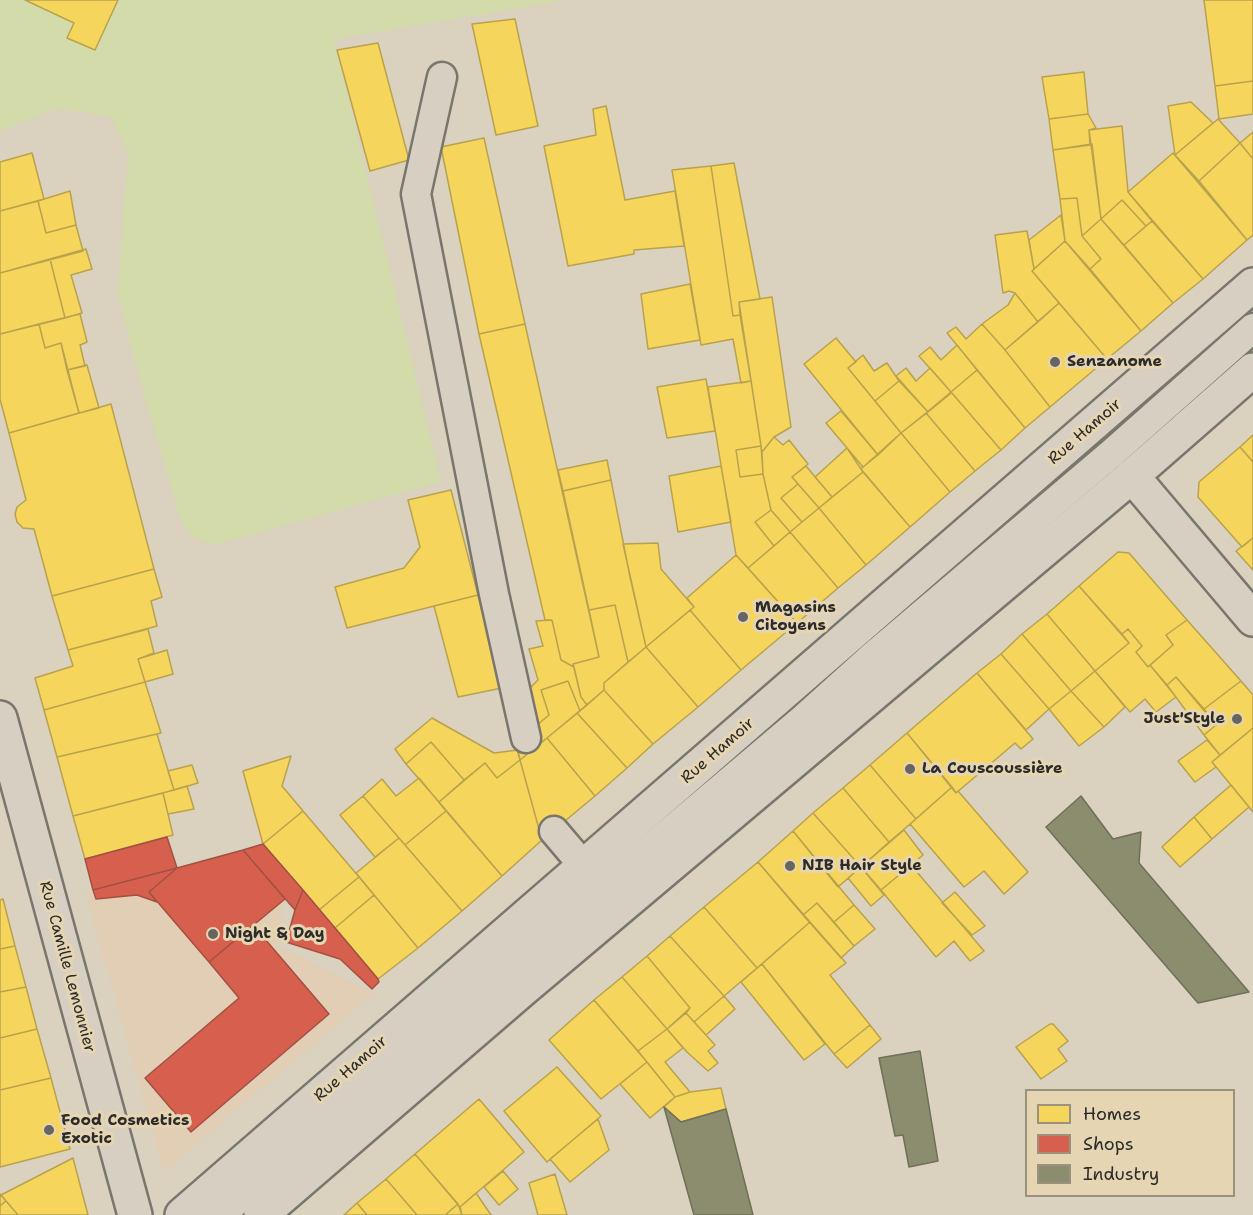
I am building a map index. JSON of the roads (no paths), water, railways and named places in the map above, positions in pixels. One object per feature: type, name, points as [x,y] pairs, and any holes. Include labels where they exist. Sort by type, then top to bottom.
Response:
[{"type":"main road","name":"Rue Hamoir","points":[[182,1215],[594,877],[1253,285]]},
{"type":"main road","points":[[261,1215],[522,990],[1132,476],[1253,370]]},
{"type":"main road","points":[[1132,476],[1253,619]]},
{"type":"main road","name":"Rue Camille Lemonnier","points":[[0,718],[135,1215]]},
{"type":"lane","points":[[442,77],[416,194],[494,594],[526,738]]},
{"type":"lane","name":"Rue Hamoir","points":[[219,1215],[507,972],[594,877],[1120,446],[1253,328]]},
{"type":"lane","points":[[554,831],[594,877]]},
{"type":"place","name":"Senzanome","points":[[1055,362]]},
{"type":"place","name":"Magasins Citoyens","points":[[743,617]]},
{"type":"place","name":"Just'Style","points":[[1237,719]]},
{"type":"place","name":"La Couscoussière","points":[[910,769]]},
{"type":"place","name":"NIB Hair Style","points":[[790,866]]},
{"type":"place","name":"Night & Day","points":[[213,934]]},
{"type":"place","name":"Food Cosmetics Exotic","points":[[49,1130]]}]
